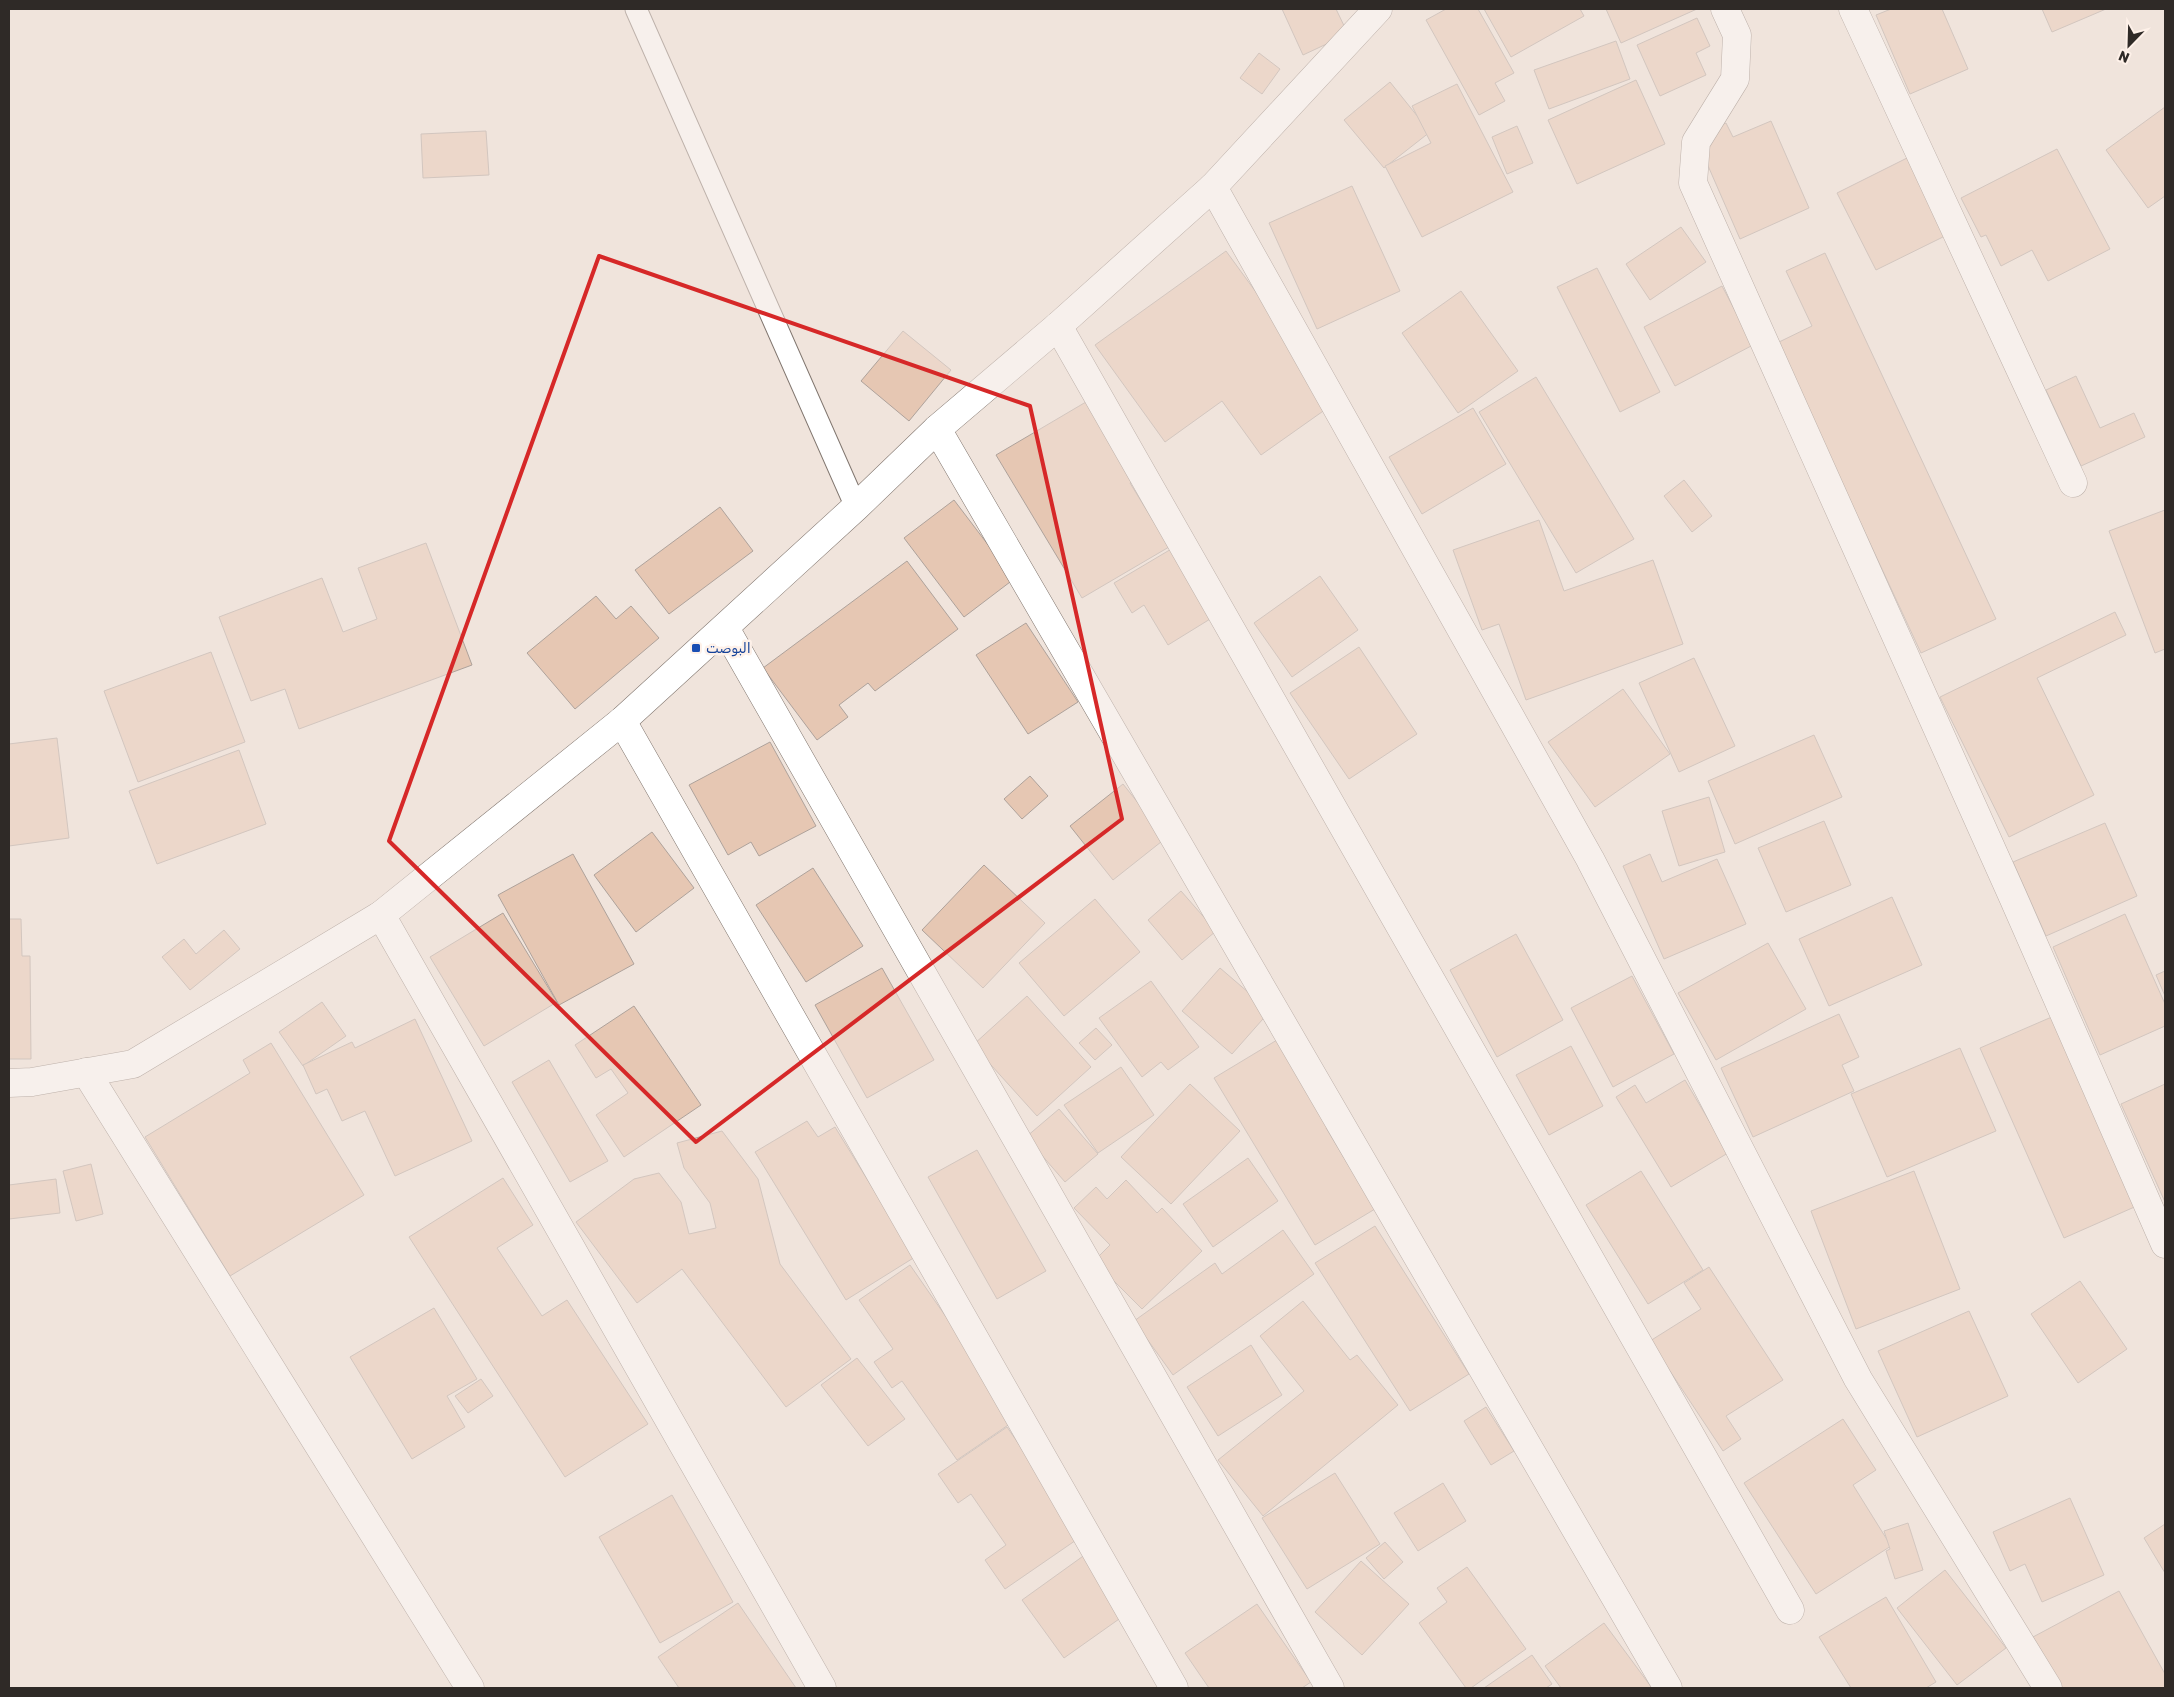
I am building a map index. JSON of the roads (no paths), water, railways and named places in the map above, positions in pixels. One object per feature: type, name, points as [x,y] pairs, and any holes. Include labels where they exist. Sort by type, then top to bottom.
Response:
[{"type":"street","points":[[9,1083],[32,1082],[134,1064],[381,915],[622,721],[856,507],[937,429],[1058,326],[1213,187],[1378,9]]},
{"type":"street","points":[[1725,9],[1737,35],[1735,79],[1696,142],[1693,183],[2013,897],[2165,1244]]},
{"type":"street","points":[[1853,9],[2073,483]]},
{"type":"street","points":[[1213,187],[1590,859],[1858,1378],[2048,1688]]},
{"type":"street","points":[[1058,326],[1790,1610]]},
{"type":"street","points":[[937,429],[1668,1688]]},
{"type":"street","points":[[725,628],[1330,1688]]},
{"type":"street","points":[[622,721],[1174,1688]]},
{"type":"street","points":[[381,915],[822,1688]]},
{"type":"street","points":[[86,1072],[470,1688]]},
{"type":"lane","points":[[636,9],[856,507]]},
{"type":"place","name":"البوصت","points":[[696,648]]}]
